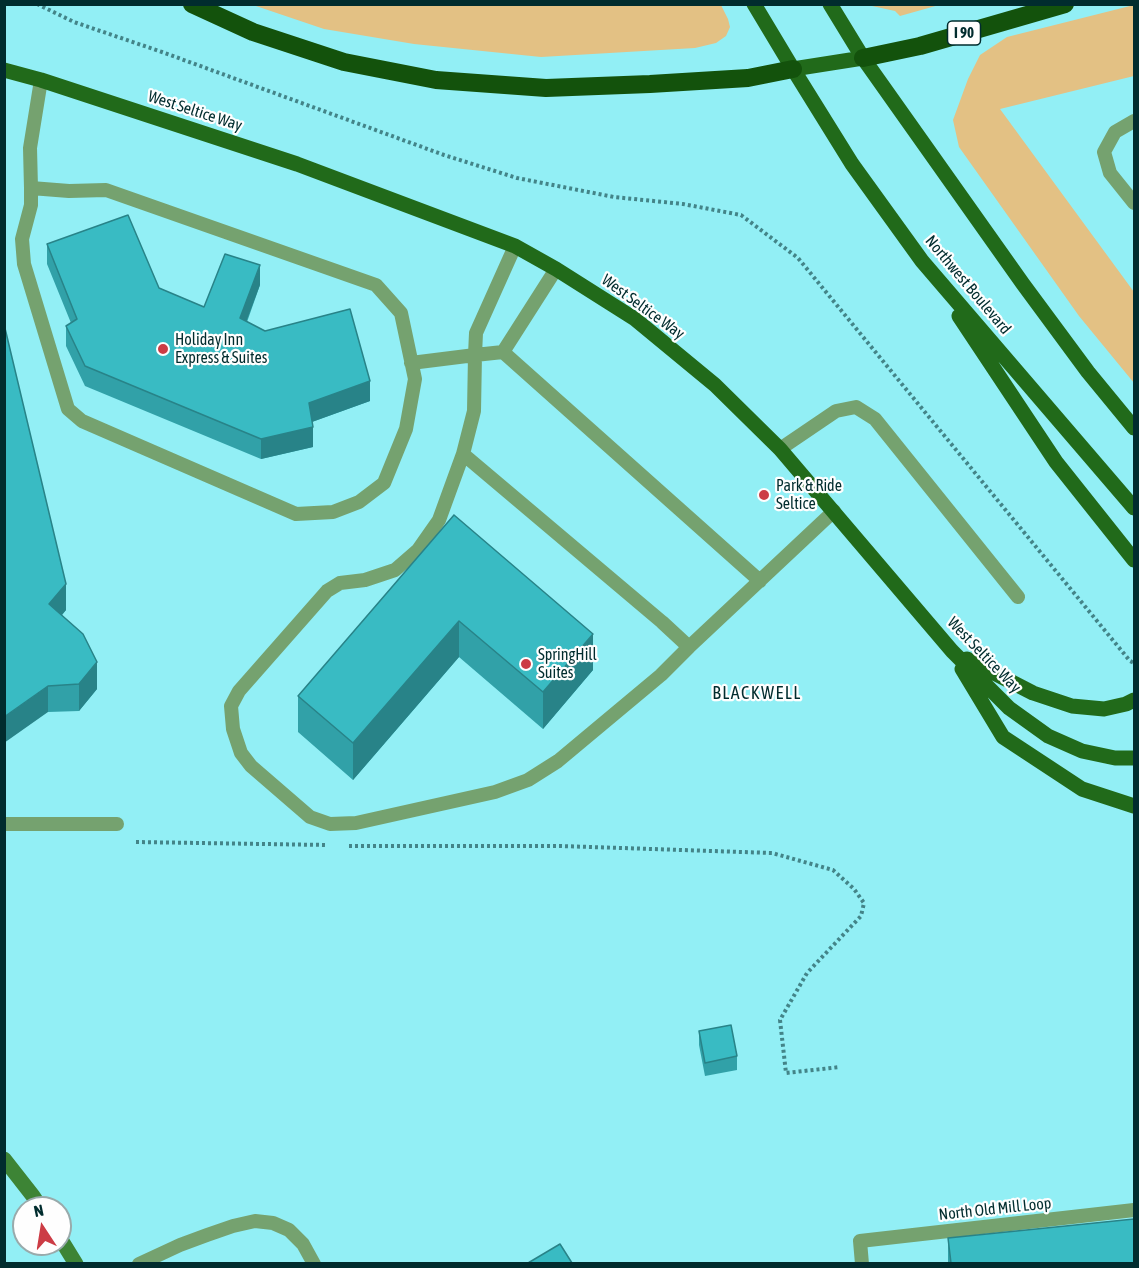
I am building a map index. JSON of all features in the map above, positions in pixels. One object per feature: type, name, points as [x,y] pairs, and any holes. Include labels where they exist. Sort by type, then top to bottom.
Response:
[{"type":"highway","points":[[192,4],[253,32],[344,62],[436,80],[557,88],[748,78],[793,69]]},
{"type":"highway","name":"I 90","points":[[863,58],[921,46],[1065,4]]},
{"type":"main road","name":"Northwest Boulevard","points":[[754,4],[852,164],[922,261],[1134,508]]},
{"type":"main road","points":[[830,4],[863,58],[1042,310],[1088,372],[1134,428]]},
{"type":"main road","points":[[793,69],[863,58]]},
{"type":"main road","name":"West Seltice Way","points":[[4,70],[297,164],[515,246],[556,269],[634,319],[715,385],[780,449],[951,651],[1009,708],[1048,736],[1082,751],[1114,758],[1134,758]]},
{"type":"main road","points":[[922,261],[1056,462],[1134,560]]},
{"type":"main road","points":[[951,651],[1033,693],[1072,706],[1104,709],[1134,700]]},
{"type":"main road","points":[[951,651],[1003,737],[1082,789],[1134,806]]},
{"type":"street","points":[[5,1161],[33,1196]]},
{"type":"lane","points":[[31,188],[69,191],[106,190],[376,285],[401,313],[415,380],[406,429],[384,483],[359,502],[333,512],[296,514],[82,421],[68,409],[24,264],[22,239],[31,205],[30,148],[41,80]]},
{"type":"lane","points":[[1134,121],[1115,132],[1104,152],[1110,173],[1134,203]]},
{"type":"lane","points":[[515,246],[476,333],[474,411],[439,520],[417,550],[395,570],[365,580],[340,583],[327,591],[239,691],[231,706],[233,729],[242,753],[251,766],[310,817],[330,824],[356,823],[495,792],[528,780],[558,761],[661,675],[834,511]]},
{"type":"lane","points":[[503,352],[556,269]]},
{"type":"lane","points":[[411,363],[503,352],[759,581]]},
{"type":"lane","points":[[780,449],[836,411],[856,407],[875,419],[1018,597]]},
{"type":"lane","points":[[462,454],[689,647]]},
{"type":"lane","points":[[4,824],[117,824]]},
{"type":"lane","name":"North Old Mill Loop","points":[[862,1263],[860,1241],[1134,1210]]},
{"type":"lane","points":[[139,1263],[207,1235],[255,1221],[273,1223],[289,1230],[303,1244],[314,1263]]},
{"type":"path","points":[[37,4],[74,22],[444,155],[517,178],[614,197],[683,204],[741,215],[798,258],[1130,661],[1134,663]]},
{"type":"path","points":[[136,842],[334,845]]},
{"type":"path","points":[[345,846],[561,846],[772,853],[832,870],[854,889],[864,903],[861,916],[807,973],[780,1020],[786,1073],[840,1067]]},
{"type":"shaded area","points":[[253,5],[721,5],[730,27],[726,36],[716,43],[695,48],[541,57],[414,44],[324,29]]},
{"type":"shaded area","points":[[869,5],[939,5],[900,16],[895,11]]},
{"type":"shaded area","points":[[1134,5],[1134,76],[1000,109],[1134,292],[1134,383],[1079,316],[959,147],[953,120],[968,79],[980,55],[1007,37]]},
{"type":"building","name":"Holiday Inn Express & Suites","points":[[128,215],[159,288],[204,307],[225,254],[260,265],[240,318],[265,331],[350,309],[370,381],[309,403],[313,427],[261,439],[85,366],[66,326],[77,319],[47,244]]},
{"type":"building","points":[[4,324],[66,584],[49,604],[83,634],[97,662],[79,684],[48,686],[4,717]]},
{"type":"building","name":"SpringHill Suites","points":[[454,515],[593,634],[543,692],[459,621],[353,743],[298,696]]},
{"type":"building","points":[[731,1025],[737,1056],[705,1063],[699,1031]]},
{"type":"building","points":[[1134,1219],[1134,1263],[951,1263],[948,1238]]},
{"type":"building","points":[[560,1244],[572,1263],[528,1263]]},
{"type":"place","name":"Holiday Inn Express & Suites","points":[[163,349]]},
{"type":"place","name":"Park & Ride Seltice","points":[[764,495]]},
{"type":"place","name":"SpringHill Suites","points":[[526,664]]},
{"type":"district","name":"BLACKWELL","points":[[757,693]]}]
